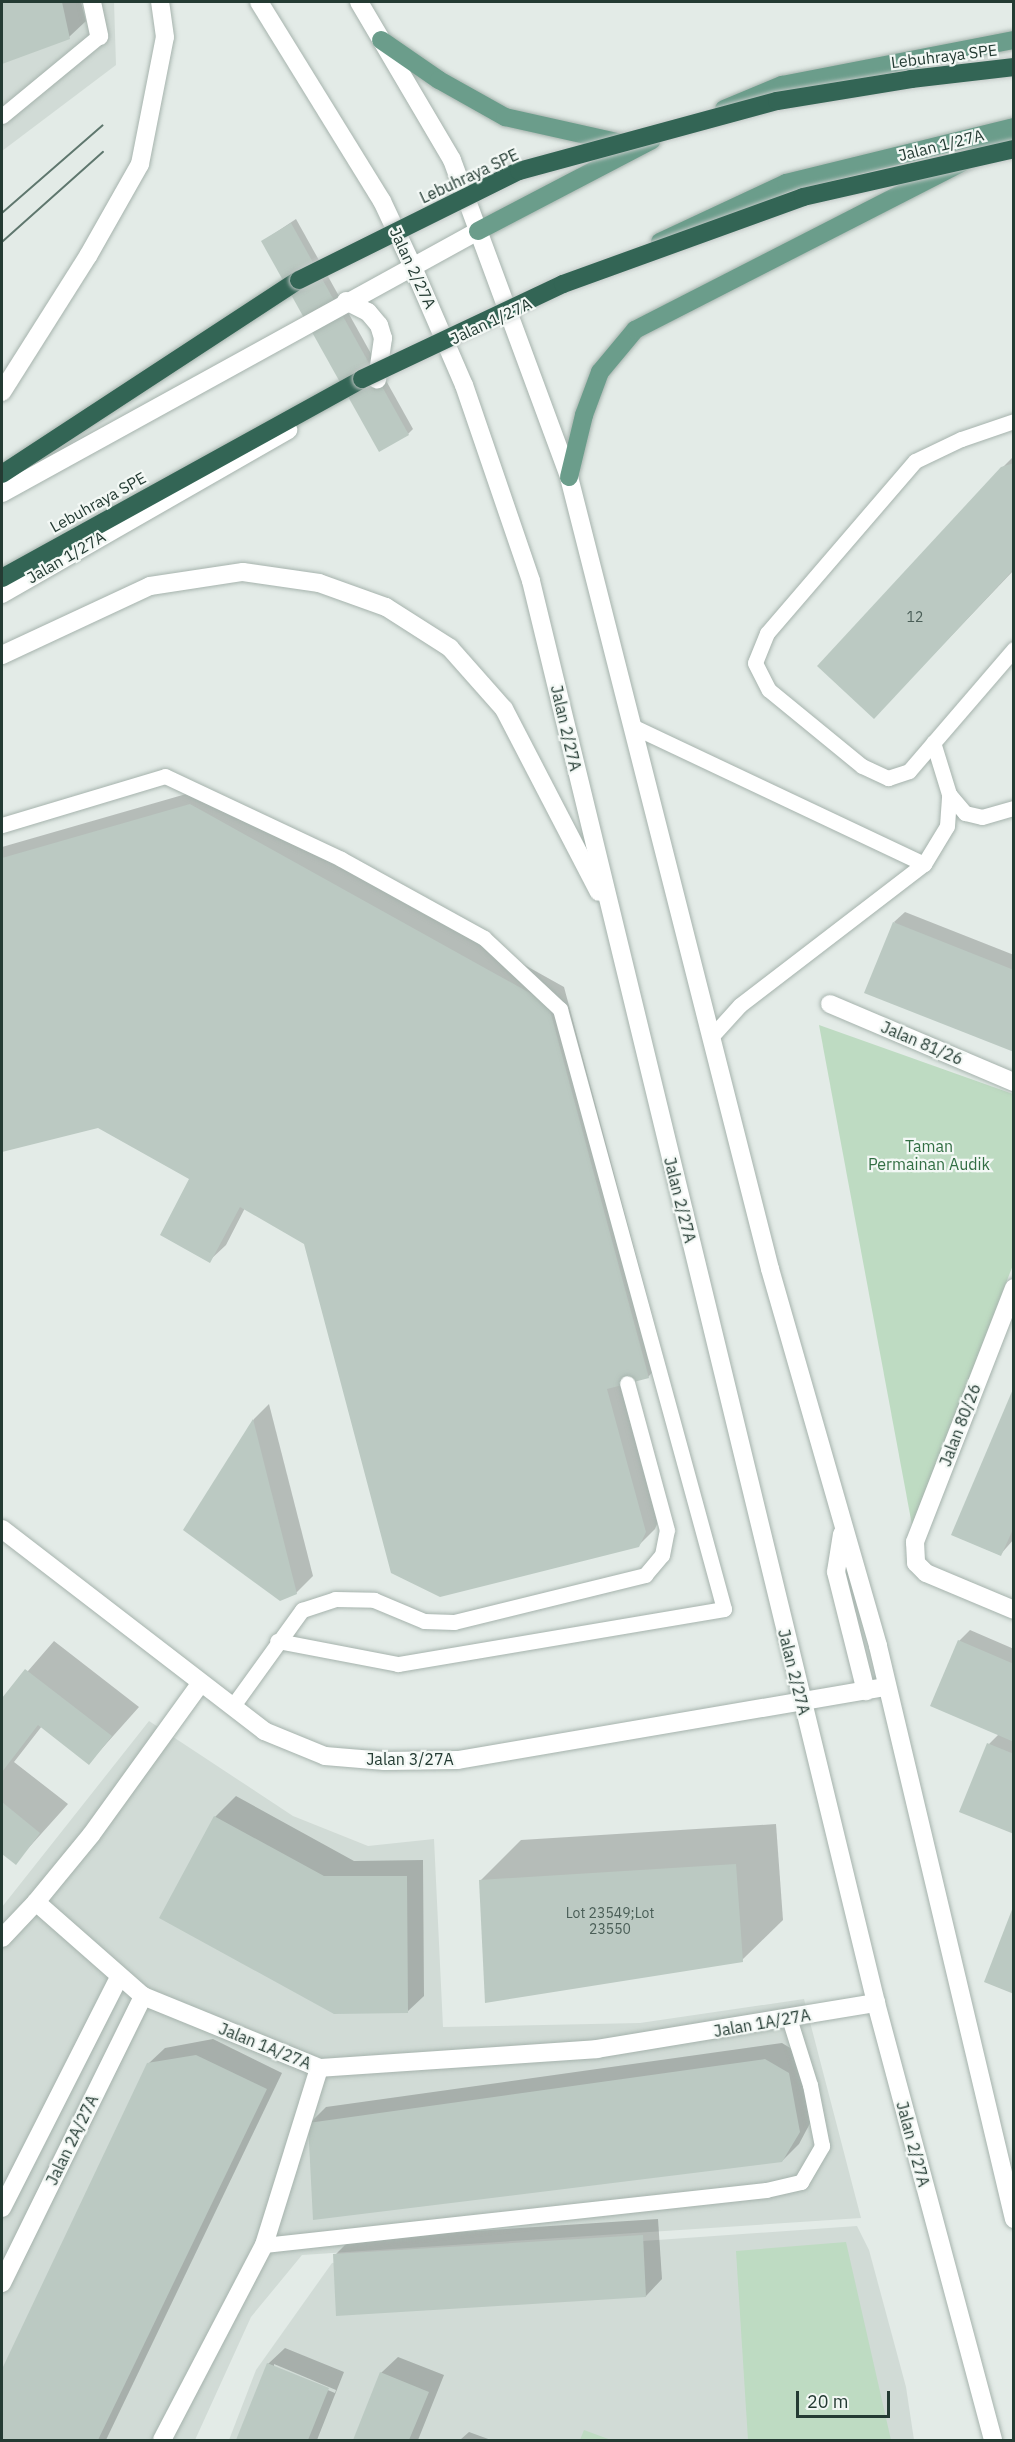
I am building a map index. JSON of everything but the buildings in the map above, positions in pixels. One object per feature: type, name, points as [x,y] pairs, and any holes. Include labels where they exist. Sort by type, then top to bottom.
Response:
[{"type":"highway","name":"Lebuhraya SPE","points":[[2,474],[299,280],[519,171],[777,101],[911,79],[1014,67]]},
{"type":"highway","name":"Lebuhraya SPE","points":[[2,578],[362,379],[563,284],[803,197],[1014,149]]},
{"type":"main road","points":[[92,2],[99,36]]},
{"type":"main road","points":[[2,392],[88,256],[140,164],[165,37],[160,2]]},
{"type":"main road","name":"Jalan 2/27A","points":[[260,2],[382,201],[412,265],[447,341],[531,581],[876,2003],[993,2440]]},
{"type":"main road","points":[[359,2],[452,160],[569,477],[711,1037],[886,1687],[1014,2219]]},
{"type":"main road","points":[[381,40],[439,80],[505,117],[637,147]]},
{"type":"main road","points":[[2,493],[412,265],[637,147],[782,85],[1014,40]]},
{"type":"main road","name":"Jalan 1/27A","points":[[2,594],[447,341],[786,183],[1014,128]]},
{"type":"main road","points":[[569,477],[584,415],[600,372],[635,330],[1014,136]]},
{"type":"main road","points":[[346,301],[368,312],[379,325],[383,338],[377,380]]},
{"type":"main road","points":[[2,655],[150,586],[243,572],[319,582],[386,607],[450,648],[504,709],[610,912]]},
{"type":"main road","name":"Jalan 81/26","points":[[830,1004],[1014,1082]]},
{"type":"main road","name":"Jalan 80/26","points":[[1014,1288],[915,1542],[916,1563],[926,1573],[1014,1610]]},
{"type":"main road","name":"Jalan 3/27A","points":[[2,1529],[200,1684],[264,1731],[325,1756],[385,1761],[458,1760],[886,1687]]},
{"type":"main road","points":[[843,1529],[836,1572],[866,1691]]},
{"type":"main road","points":[[2,1938],[36,1902],[91,1835],[200,1684]]},
{"type":"main road","name":"Jalan 1A/27A","points":[[36,1902],[143,1996],[319,2068],[597,2049],[876,2003]]},
{"type":"main road","name":"Jalan 2A/27A","points":[[2,2208],[119,1977]]},
{"type":"main road","name":"Jalan 2A/27A","points":[[2,2283],[143,1996]]},
{"type":"main road","points":[[162,2440],[264,2245],[319,2068]]},
{"type":"lane","points":[[2,116],[99,36]]},
{"type":"lane","points":[[1014,421],[961,438],[915,461],[766,633],[755,663],[769,690],[862,766],[888,778],[909,771],[1014,649]]},
{"type":"lane","points":[[994,672],[1014,667]]},
{"type":"lane","points":[[632,726],[924,864]]},
{"type":"lane","points":[[711,1037],[740,1005],[924,864],[947,826],[949,794],[933,742]]},
{"type":"lane","points":[[2,825],[165,776],[341,859],[484,938],[560,1009],[724,1609],[398,1664],[277,1641]]},
{"type":"lane","points":[[949,794],[964,813],[982,817],[1014,808]]},
{"type":"lane","points":[[232,1707],[277,1641],[302,1610],[335,1599],[374,1600],[424,1621],[454,1622],[645,1575],[662,1555],[668,1530],[627,1383]]},
{"type":"lane","points":[[264,2245],[766,2190],[801,2182],[822,2146],[810,2085],[789,2018]]},
{"type":"shaded area","points":[[2,2],[114,2],[116,65],[2,151]]},
{"type":"shaded area","points":[[149,1721],[293,1816],[368,1846],[434,1839],[443,2027],[640,2023],[804,1999],[861,2218],[302,2255],[251,2317],[195,2440],[2,2440],[2,1907]]},
{"type":"shaded area","points":[[857,2226],[869,2250],[906,2387],[914,2440],[229,2440],[256,2370],[332,2263]]},
{"type":"green space","name":"Taman Permainan Audik","points":[[819,1025],[1013,1094],[1013,1265],[912,1525]]},
{"type":"green space","points":[[846,2242],[891,2440],[748,2440],[736,2251]]},
{"type":"green space","points":[[584,2430],[611,2440],[580,2440]]},
{"type":"tram line","points":[[2,213],[102,126]]},
{"type":"tram line","points":[[2,242],[103,152]]}]
